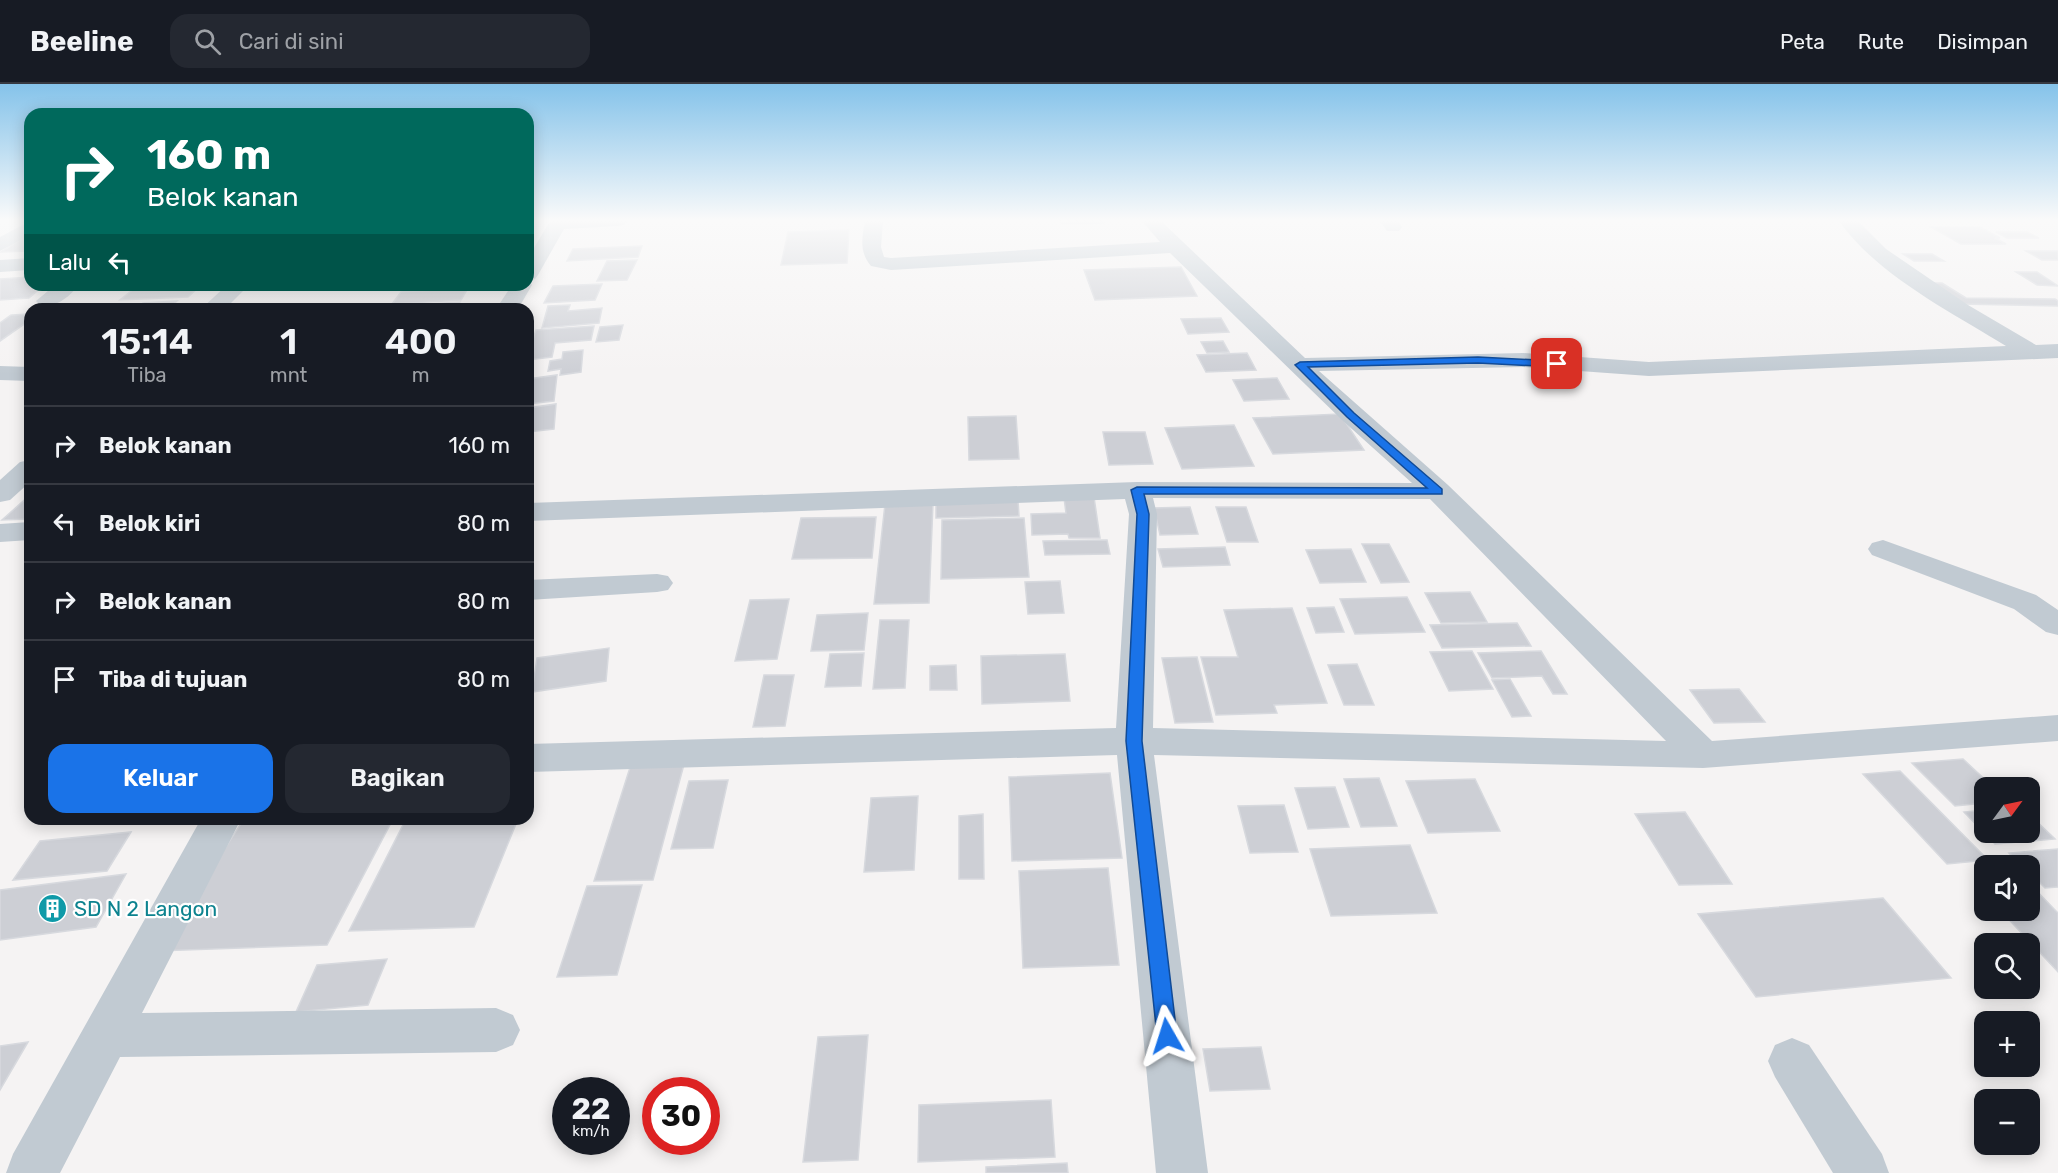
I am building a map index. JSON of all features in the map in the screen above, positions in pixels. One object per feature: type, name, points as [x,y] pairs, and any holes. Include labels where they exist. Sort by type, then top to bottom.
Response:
[{"type":"street","points":[[1201,272],[1351,415],[1438,491],[1703,755]]},
{"type":"street","points":[[1905,272],[2031,352]]},
{"type":"street","points":[[47,301],[61,291]]},
{"type":"street","points":[[219,303],[232,291]]},
{"type":"street","points":[[1300,365],[1523,360],[1649,369],[2058,351]]},
{"type":"street","points":[[0,373],[24,374]]},
{"type":"street","points":[[0,494],[24,473]]},
{"type":"street","points":[[534,512],[1137,490],[1438,491]]},
{"type":"street","points":[[1137,490],[1143,514],[1134,741],[1182,1173]]},
{"type":"street","points":[[0,533],[24,531]]},
{"type":"street","points":[[1883,549],[2025,602],[2058,625]]},
{"type":"street","points":[[534,590],[657,583]]},
{"type":"street","points":[[534,758],[1134,741],[1703,755],[2058,728]]},
{"type":"street","points":[[32,1173],[218,825]]},
{"type":"street","points":[[104,1035],[496,1030]]},
{"type":"street","points":[[1792,1061],[1863,1173]]},
{"type":"building","points":[[602,272],[631,272],[627,280],[597,281]]},
{"type":"building","points":[[1085,272],[1184,272],[1197,296],[1095,300]]},
{"type":"building","points":[[2016,272],[2037,272],[2058,286],[2037,285]]},
{"type":"building","points":[[24,277],[24,291],[37,291],[29,298],[0,300],[0,279]]},
{"type":"building","points":[[1926,283],[1942,283],[1966,298],[2055,299],[2058,301],[2058,306],[1960,304]]},
{"type":"building","points":[[602,284],[595,300],[544,303],[553,286]]},
{"type":"building","points":[[131,291],[194,291],[188,297],[120,300]]},
{"type":"building","points":[[466,291],[461,300],[393,303],[401,292]]},
{"type":"building","points":[[177,301],[175,303],[143,303]]},
{"type":"building","points":[[570,305],[568,311],[602,308],[599,323],[542,328],[548,306]]},
{"type":"building","points":[[24,314],[24,324],[0,341],[0,323],[11,315]]},
{"type":"building","points":[[1221,318],[1229,332],[1188,334],[1181,319]]},
{"type":"building","points":[[623,325],[619,340],[596,342],[600,327]]},
{"type":"building","points":[[594,326],[591,340],[555,343],[552,357],[534,359],[536,330]]},
{"type":"building","points":[[1223,341],[1229,352],[1207,353],[1201,342]]},
{"type":"building","points":[[583,350],[581,372],[560,375],[561,369],[548,371],[550,361],[562,359],[563,352]]},
{"type":"building","points":[[1247,353],[1256,370],[1206,372],[1197,355]]},
{"type":"building","points":[[557,375],[554,401],[534,403],[534,378]]},
{"type":"building","points":[[1277,378],[1289,399],[1244,401],[1233,380]]},
{"type":"building","points":[[556,404],[554,429],[534,431],[534,407]]},
{"type":"building","points":[[1340,414],[1364,450],[1273,454],[1253,418]]},
{"type":"building","points":[[1016,416],[1019,459],[969,460],[968,417]]},
{"type":"building","points":[[1234,425],[1254,466],[1182,469],[1165,428]]},
{"type":"building","points":[[1103,432],[1145,432],[1153,464],[1109,465]]},
{"type":"building","points":[[1094,497],[1100,538],[1069,538],[1068,534],[1032,535],[1031,514],[1066,513],[1064,498]]},
{"type":"building","points":[[24,500],[24,519],[2,520]]},
{"type":"building","points":[[1018,500],[1019,516],[936,518],[936,502]]},
{"type":"building","points":[[933,503],[929,603],[874,604],[885,504]]},
{"type":"building","points":[[1190,507],[1198,534],[1160,535],[1154,508]]},
{"type":"building","points":[[1216,507],[1246,507],[1258,542],[1227,542]]},
{"type":"building","points":[[876,517],[872,558],[792,559],[801,518]]},
{"type":"building","points":[[1024,518],[1029,577],[941,579],[942,520]]},
{"type":"building","points":[[1107,540],[1110,554],[1045,555],[1043,541]]},
{"type":"building","points":[[1362,544],[1389,544],[1409,582],[1381,583]]},
{"type":"building","points":[[1225,547],[1230,565],[1163,567],[1158,549]]},
{"type":"building","points":[[1351,549],[1366,582],[1320,583],[1306,550]]},
{"type":"building","points":[[1060,581],[1064,613],[1028,614],[1025,582]]},
{"type":"building","points":[[1470,592],[1487,622],[1441,623],[1425,593]]},
{"type":"building","points":[[1407,597],[1425,632],[1355,634],[1340,599]]},
{"type":"building","points":[[789,599],[777,659],[735,661],[750,600]]},
{"type":"building","points":[[1334,607],[1344,632],[1316,633],[1307,608]]},
{"type":"building","points":[[1292,608],[1327,703],[1274,705],[1277,713],[1216,715],[1201,657],[1238,657],[1224,610]]},
{"type":"building","points":[[868,613],[864,650],[811,651],[817,615]]},
{"type":"building","points":[[880,620],[909,620],[905,688],[873,689]]},
{"type":"building","points":[[1517,623],[1531,646],[1442,648],[1430,625]]},
{"type":"building","points":[[609,648],[606,681],[534,692],[537,658]]},
{"type":"building","points":[[1472,651],[1493,689],[1449,691],[1430,652]]},
{"type":"building","points":[[1541,651],[1567,694],[1553,694],[1542,676],[1492,678],[1478,653]]},
{"type":"building","points":[[864,653],[861,686],[825,687],[830,654]]},
{"type":"building","points":[[1065,654],[1070,701],[982,704],[981,656]]},
{"type":"building","points":[[1197,657],[1213,722],[1175,723],[1162,658]]},
{"type":"building","points":[[1357,664],[1374,705],[1344,705],[1328,665]]},
{"type":"building","points":[[956,665],[957,690],[930,690],[930,666]]},
{"type":"building","points":[[764,675],[794,675],[785,726],[753,727]]},
{"type":"building","points":[[1510,679],[1531,716],[1512,717],[1492,680]]},
{"type":"building","points":[[1739,689],[1765,722],[1714,723],[1690,690]]},
{"type":"building","points":[[686,757],[653,880],[594,881],[633,758]]},
{"type":"building","points":[[1963,759],[1982,777],[1974,777],[1974,804],[1955,806],[1912,763]]},
{"type":"building","points":[[1900,771],[1983,855],[1974,855],[1974,861],[1947,864],[1863,774]]},
{"type":"building","points":[[1110,773],[1122,858],[1012,861],[1009,777]]},
{"type":"building","points":[[1379,778],[1397,826],[1361,827],[1344,779]]},
{"type":"building","points":[[1475,779],[1500,831],[1428,833],[1406,781]]},
{"type":"building","points":[[728,780],[713,848],[671,849],[689,781]]},
{"type":"building","points":[[1335,787],[1349,827],[1308,829],[1295,788]]},
{"type":"building","points":[[918,796],[914,870],[864,872],[871,798]]},
{"type":"building","points":[[1284,805],[1298,852],[1250,853],[1238,806]]},
{"type":"building","points":[[1974,811],[1974,822],[1964,812]]},
{"type":"building","points":[[1685,812],[1732,884],[1679,885],[1635,814]]},
{"type":"building","points":[[983,814],[984,879],[959,879],[959,816]]},
{"type":"building","points":[[240,825],[390,825],[327,945],[157,951]]},
{"type":"building","points":[[403,825],[516,825],[474,927],[349,931]]},
{"type":"building","points":[[2040,825],[2055,839],[2040,840]]},
{"type":"building","points":[[131,832],[107,871],[13,880],[40,841]]},
{"type":"building","points":[[1410,845],[1437,913],[1331,916],[1310,849]]},
{"type":"building","points":[[2058,849],[2058,887],[2045,888],[2040,883],[2040,855],[2011,855],[2009,853]]},
{"type":"building","points":[[1108,868],[1119,965],[1023,968],[1019,871]]},
{"type":"building","name":"SD N 2 Langon","points":[[126,874],[96,927],[0,940],[0,890]]},
{"type":"building","points":[[642,885],[617,975],[557,977],[587,886]]},
{"type":"building","points":[[2040,894],[2058,913],[2058,972],[2040,953],[2040,933],[2022,933],[2010,921],[2040,921]]},
{"type":"building","points":[[1883,898],[1951,978],[1756,997],[1698,914]]},
{"type":"building","points":[[387,959],[368,1005],[296,1012],[317,965]]},
{"type":"building","points":[[868,1035],[858,1160],[803,1162],[818,1037]]},
{"type":"building","points":[[28,1042],[0,1090],[0,1046]]},
{"type":"building","points":[[1261,1047],[1270,1089],[1210,1091],[1203,1049]]},
{"type":"building","points":[[1051,1100],[1055,1157],[918,1162],[919,1105]]},
{"type":"building","points":[[1067,1163],[1068,1173],[986,1173],[986,1167]]},
{"type":"place","name":"SD N 2 Langon","points":[[53,909]]},
{"type":"route","points":[[1167,1036],[1134,741],[1143,514],[1137,490],[1438,491],[1351,415],[1300,365],[1478,360],[1523,360],[1557,364]]}]
